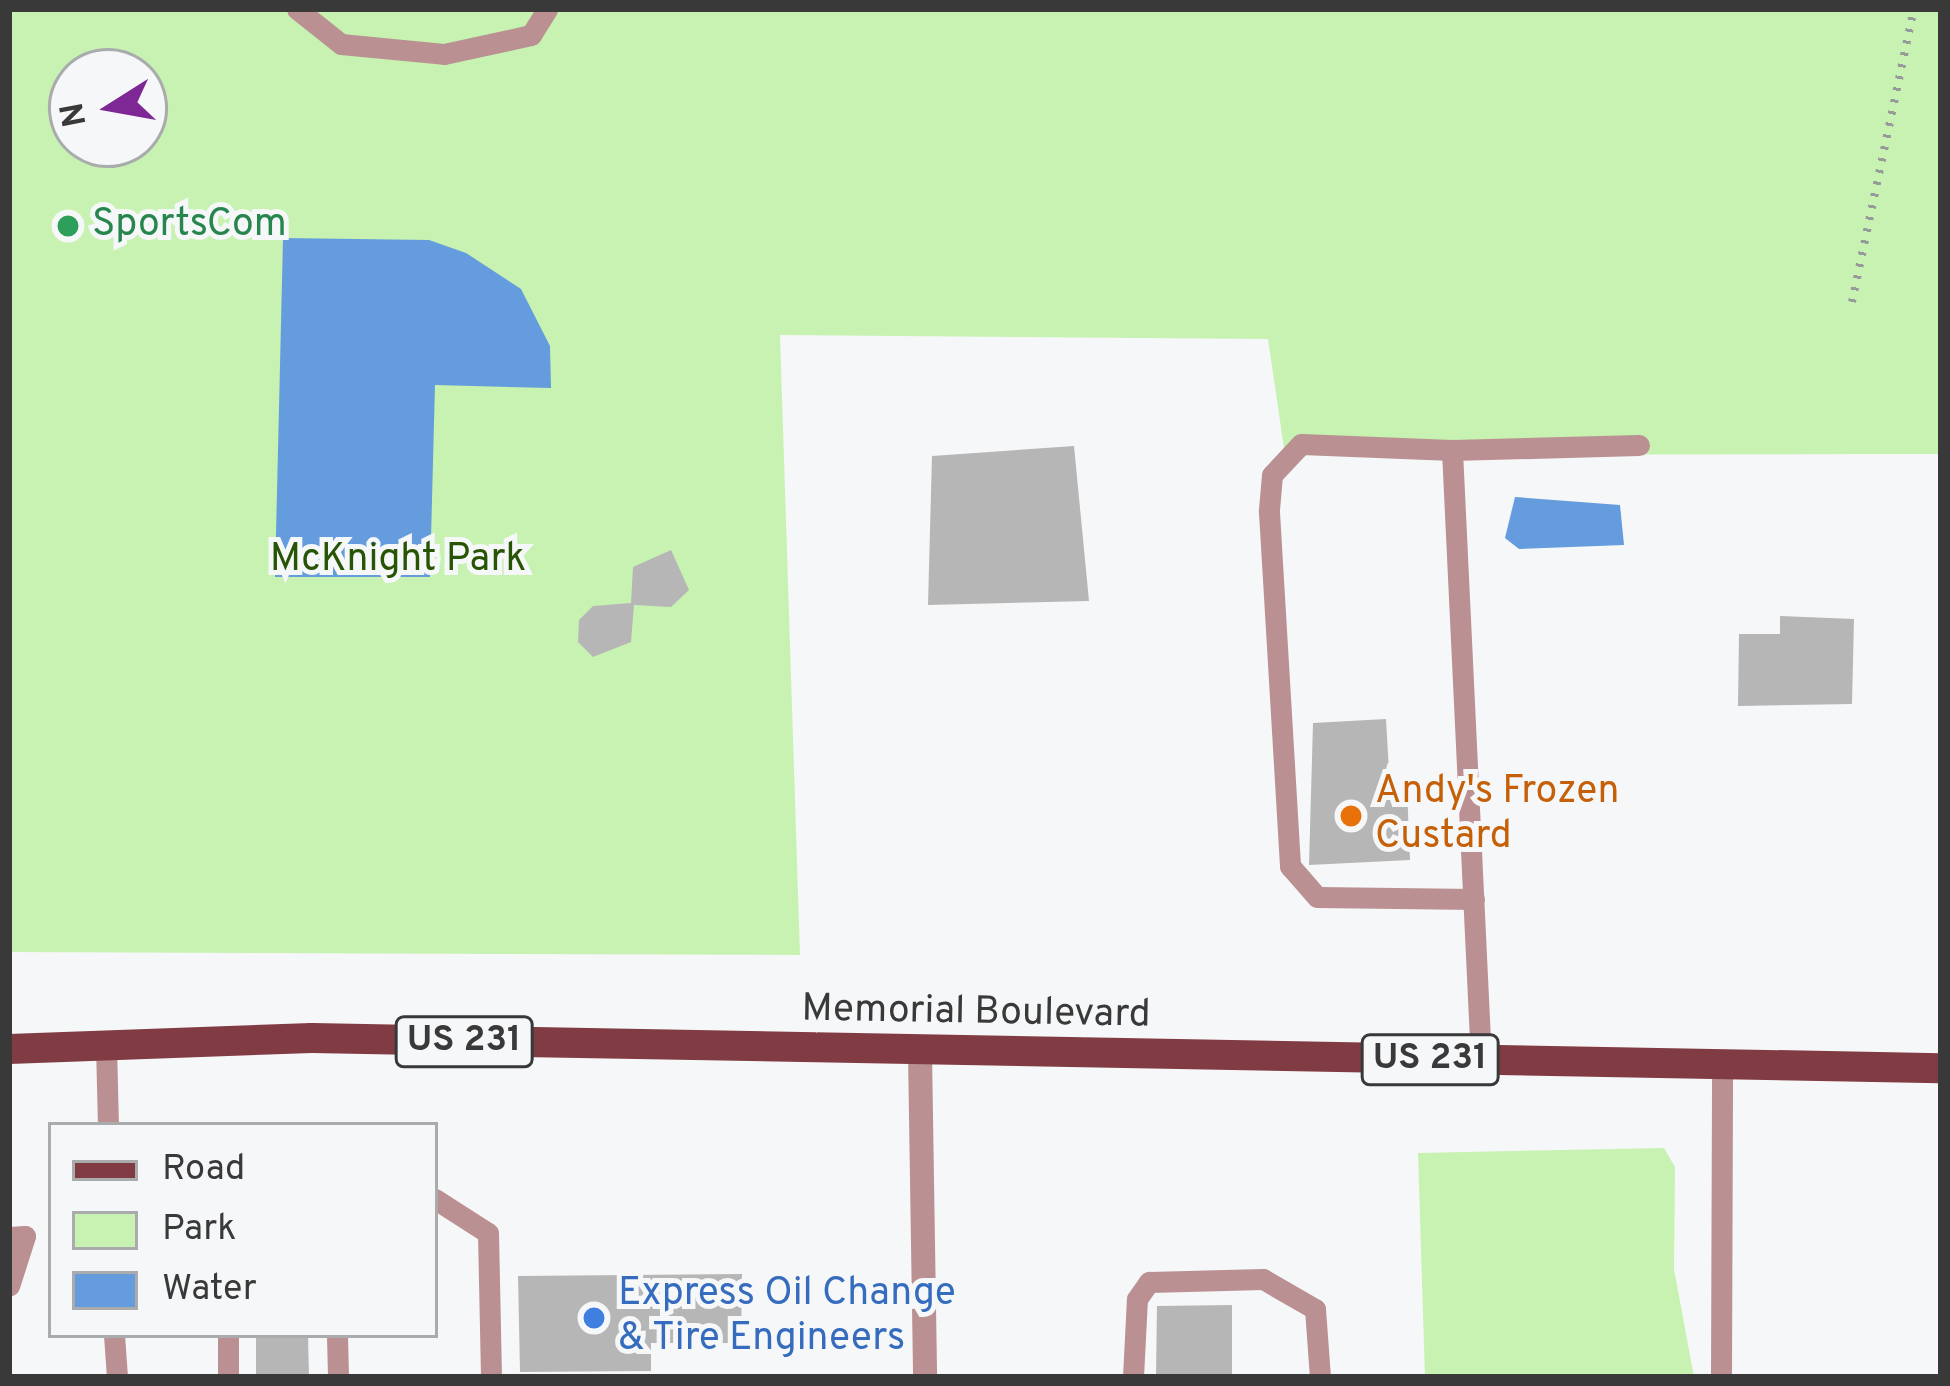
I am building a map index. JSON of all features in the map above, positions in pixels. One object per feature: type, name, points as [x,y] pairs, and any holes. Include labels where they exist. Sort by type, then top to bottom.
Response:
[{"type":"main road","name":"Memorial Boulevard","points":[[9,1049],[313,1038],[1941,1068]]},
{"type":"street","points":[[920,1052],[925,1377]]},
{"type":"lane","points":[[297,9],[341,44],[444,53],[531,35],[547,9]]},
{"type":"lane","points":[[1474,899],[1317,897],[1290,866],[1269,512],[1272,475],[1300,444],[1452,449],[1639,445]]},
{"type":"lane","points":[[1452,449],[1481,1061]]},
{"type":"lane","points":[[106,1045],[108,1122]]},
{"type":"lane","points":[[1721,1377],[1722,1064]]},
{"type":"lane","points":[[438,1201],[488,1233],[491,1377]]},
{"type":"lane","points":[[9,1238],[25,1236],[9,1286]]},
{"type":"lane","points":[[1133,1377],[1137,1299],[1150,1282],[1263,1279],[1315,1309],[1320,1377]]},
{"type":"lane","points":[[114,1338],[117,1377]]},
{"type":"lane","points":[[228,1338],[228,1377]]},
{"type":"lane","points":[[337,1338],[338,1377]]},
{"type":"path","points":[[1852,302],[1914,9]]},
{"type":"green space","name":"McKnight Park","points":[[9,9],[1941,9],[1941,454],[1285,455],[1268,339],[780,335],[800,955],[9,952]]},
{"type":"green space","points":[[1664,1148],[1675,1167],[1674,1269],[1694,1377],[1425,1377],[1418,1153]]},
{"type":"water","points":[[283,238],[429,240],[466,253],[521,289],[550,346],[551,388],[435,385],[430,577],[275,577]]},
{"type":"water","points":[[1515,497],[1620,505],[1624,545],[1519,549],[1505,538]]},
{"type":"building","points":[[1074,446],[1089,601],[928,605],[932,456]]},
{"type":"building","points":[[671,550],[689,590],[671,607],[634,605],[631,642],[593,657],[578,642],[579,620],[593,606],[631,603],[633,567]]},
{"type":"building","points":[[1780,616],[1854,619],[1852,704],[1738,706],[1739,634],[1780,634]]},
{"type":"building","points":[[1386,719],[1390,788],[1407,788],[1410,860],[1309,865],[1313,723]]},
{"type":"building","points":[[742,1274],[741,1343],[651,1343],[651,1371],[520,1372],[518,1276]]},
{"type":"building","points":[[1232,1305],[1232,1377],[1156,1377],[1157,1306]]},
{"type":"building","points":[[256,1338],[308,1338],[309,1377],[256,1377]]},
{"type":"place","name":"SportsCom","points":[[68,226]]},
{"type":"place","name":"Andy's Frozen Custard","points":[[1351,816]]},
{"type":"place","name":"Express Oil Change & Tire Engineers","points":[[594,1318]]}]
